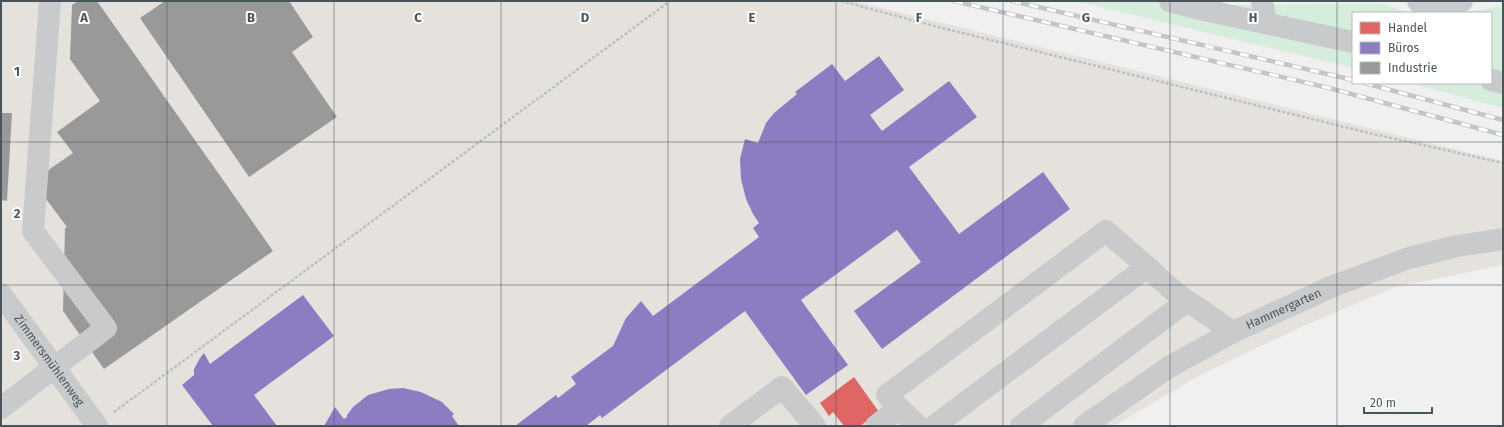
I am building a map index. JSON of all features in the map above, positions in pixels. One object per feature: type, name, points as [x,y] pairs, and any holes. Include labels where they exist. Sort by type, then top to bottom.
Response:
[{"type":"street","points":[[1,408],[106,328],[33,231],[50,1]]},
{"type":"street","points":[[1170,1],[1195,8],[1352,42]]},
{"type":"street","points":[[1262,1],[1266,23]]},
{"type":"street","points":[[1418,1],[1422,6],[1462,1]]},
{"type":"street","points":[[1492,80],[1503,83]]},
{"type":"street","points":[[918,426],[888,395],[1106,231],[1187,300],[1198,306],[1205,313],[1233,332]]},
{"type":"street","name":"Hammergarten","points":[[1084,426],[1169,367],[1233,332],[1331,287],[1409,258],[1457,246],[1503,239]]},
{"type":"street","points":[[934,426],[1147,267]]},
{"type":"street","name":"Zimmersmühlenweg","points":[[1,294],[96,425]]},
{"type":"street","points":[[1021,426],[1187,300]]},
{"type":"street","points":[[730,426],[782,388],[815,426]]},
{"type":"street","points":[[876,426],[899,408]]},
{"type":"path","points":[[96,425],[670,1]]},
{"type":"path","points":[[841,1],[934,26],[1369,132],[1503,163]]},
{"type":"shaded area","points":[[1,1],[854,1],[1503,161],[1503,265],[1396,287],[1303,326],[1200,375],[1114,426],[1,426]]},
{"type":"green space","points":[[1075,1],[1208,1],[1226,5],[1379,3],[1407,12],[1352,12],[1352,68]]},
{"type":"green space","points":[[1503,6],[1503,108],[1413,84],[1492,84],[1492,12],[1466,12]]},
{"type":"building: Handel","points":[[854,377],[879,412],[860,426],[844,426],[833,412],[829,416],[820,403]]},
{"type":"building: Büros","points":[[879,56],[904,90],[870,115],[882,131],[949,81],[977,117],[909,167],[959,234],[1043,172],[1070,209],[882,349],[854,311],[921,262],[897,230],[801,300],[848,365],[806,395],[745,311],[602,418],[600,415],[586,426],[515,426],[556,395],[558,398],[576,384],[571,377],[613,346],[626,318],[641,301],[653,316],[759,237],[753,228],[759,223],[746,199],[741,179],[740,159],[745,139],[758,143],[766,123],[774,113],[797,94],[795,92],[832,64],[845,81]]},
{"type":"building: Büros","points":[[303,295],[334,336],[254,395],[277,426],[213,426],[182,385],[194,375],[194,369],[200,358],[204,353],[210,364]]},
{"type":"building: Büros","points":[[403,388],[421,392],[442,402],[454,414],[452,416],[459,426],[324,426],[335,407],[344,419],[353,407],[368,395],[389,389]]},
{"type":"building: Industrie","points":[[78,1],[97,1],[273,251],[104,369],[63,311],[65,228],[67,227],[43,195],[47,171],[73,153],[57,132],[100,101],[70,59],[72,5]]},
{"type":"building: Industrie","points":[[165,1],[289,1],[313,37],[292,52],[337,117],[249,177],[140,18]]},
{"type":"building: Industrie","points":[[1,113],[12,113],[7,201],[1,200]]},
{"type":"railway","points":[[954,1],[1329,88],[1503,135]]},
{"type":"railway","points":[[1012,1],[1352,80]]},
{"type":"railway","points":[[1368,84],[1503,120]]}]
